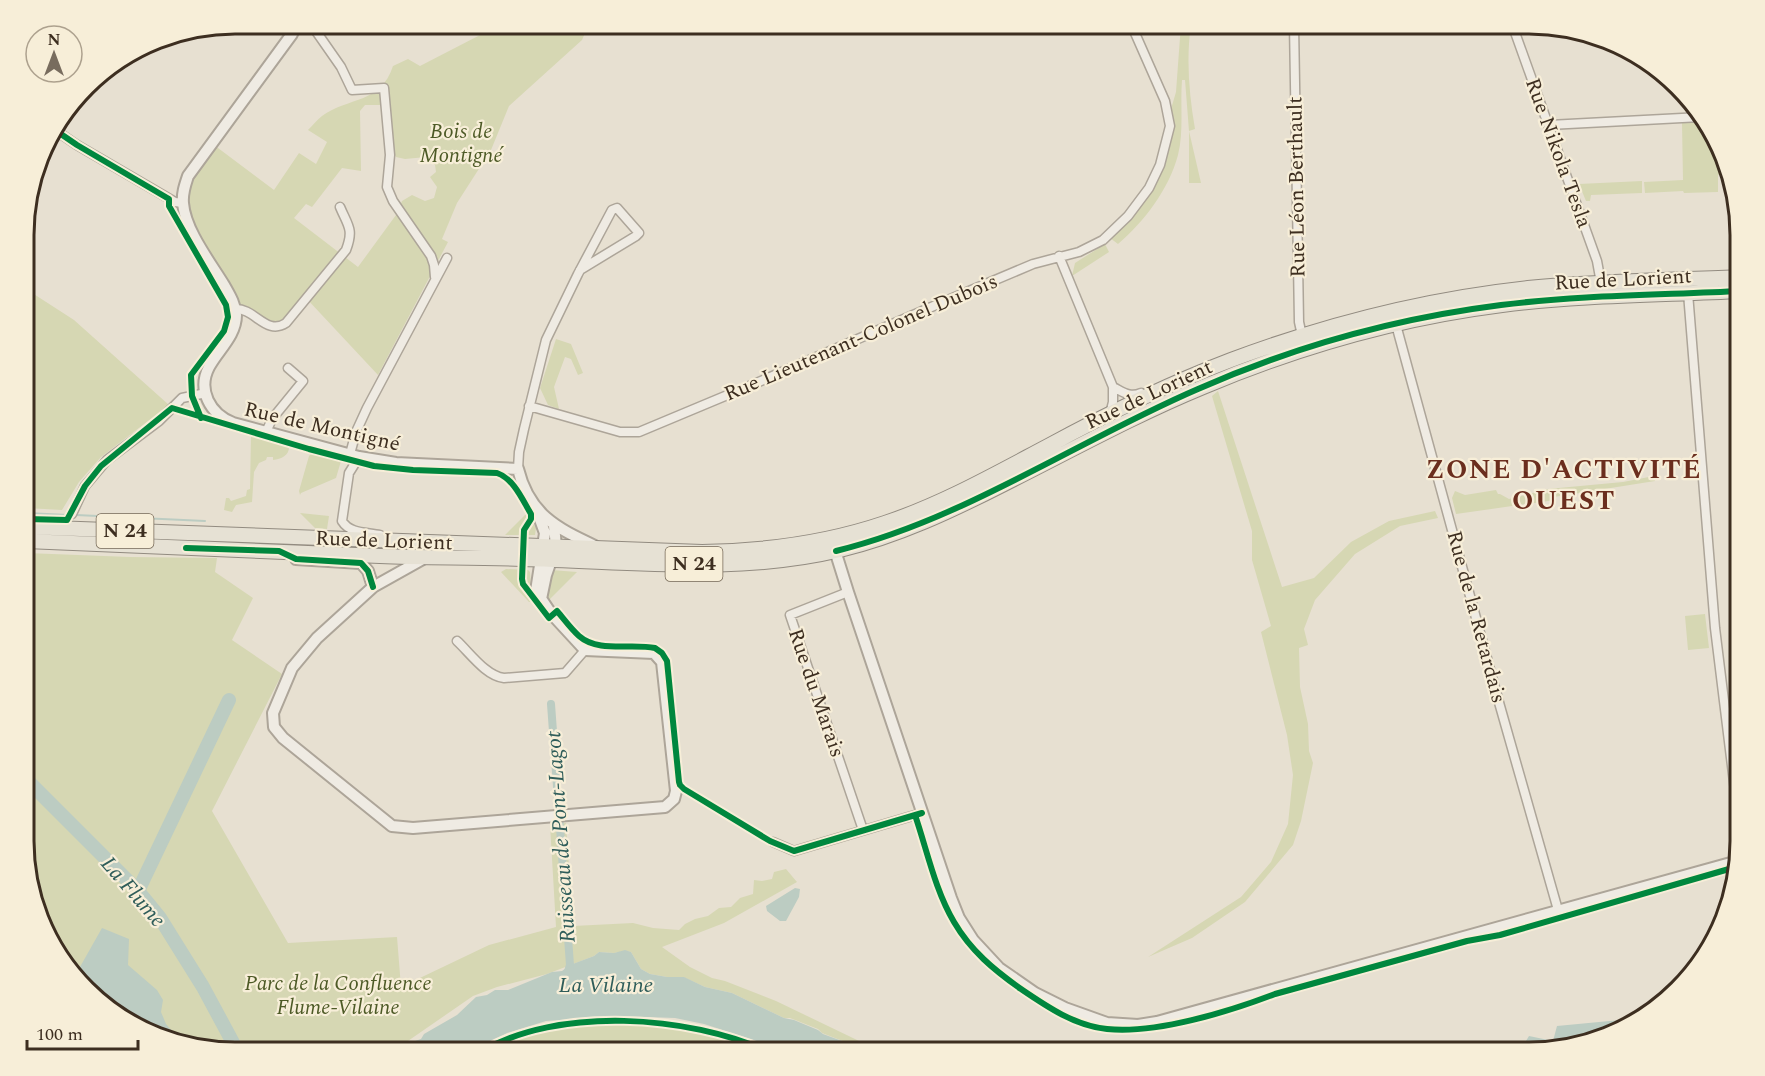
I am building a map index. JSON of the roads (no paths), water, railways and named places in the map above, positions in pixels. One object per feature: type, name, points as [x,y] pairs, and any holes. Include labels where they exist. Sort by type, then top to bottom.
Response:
[{"type":"main road","name":"Rue de Lorient","points":[[978,490],[1223,378],[1436,301],[1517,289],[1730,277]]},
{"type":"main road","name":"Rue de Lorient","points":[[34,527],[391,542],[548,553],[702,558],[775,548],[834,545],[909,529],[1124,407],[1191,375],[1301,335],[1395,317],[1525,302],[1730,291]]},
{"type":"main road","name":"Rue de Lorient","points":[[34,541],[426,557],[600,549],[702,558]]},
{"type":"street","name":"Rue Lieutenant-Colonel Dubois","points":[[529,406],[620,432],[639,432],[1034,264],[1079,252],[1103,240],[1128,216],[1149,188],[1167,145],[1170,126],[1165,101],[1136,34]]},
{"type":"street","name":"Rue Léon Berthault","points":[[1294,34],[1299,317],[1301,335],[1306,349]]},
{"type":"street","name":"Rue Nikola Tesla","points":[[1516,34],[1597,261],[1601,283]]},
{"type":"street","points":[[72,514],[85,486],[107,460],[159,420],[182,398],[206,393],[208,370],[232,332],[235,309],[228,292],[187,222],[183,203],[184,189],[188,176],[290,35]]},
{"type":"street","points":[[318,35],[341,67],[352,90],[384,88],[390,156],[387,187],[393,201],[430,256],[435,277]]},
{"type":"street","points":[[1549,125],[1692,117]]},
{"type":"street","points":[[62,134],[169,199],[183,203]]},
{"type":"street","points":[[235,309],[248,312],[269,327],[277,327],[286,323],[346,250],[351,237],[346,217],[340,207]]},
{"type":"street","points":[[580,270],[639,233],[617,208],[612,210],[580,270],[546,340],[519,452],[518,469],[525,492],[554,526],[600,549]]},
{"type":"street","points":[[1059,256],[1113,387],[1110,414]]},
{"type":"street","points":[[391,542],[378,534],[353,531],[344,525],[342,511],[349,473],[355,455],[360,423],[447,258]]},
{"type":"street","points":[[1688,293],[1715,628],[1730,750]]},
{"type":"street","name":"Rue de la Retardais","points":[[1395,317],[1498,700],[1558,910]]},
{"type":"street","points":[[266,432],[272,419],[303,381],[288,368]]},
{"type":"street","name":"Rue de Lorient","points":[[1113,387],[1127,395],[1135,396],[1182,375],[1191,375]]},
{"type":"street","name":"Rue de Montigné","points":[[206,393],[211,408],[225,420],[355,455],[396,464],[518,469]]},
{"type":"street","name":"Rue de Lorient","points":[[1122,425],[1124,407]]},
{"type":"street","points":[[535,506],[545,530],[548,553]]},
{"type":"street","points":[[426,557],[373,587],[317,638],[292,668],[273,713],[274,727],[283,738],[392,825],[413,828],[665,807],[674,799],[676,791],[662,662],[654,653],[585,650],[550,612],[536,591],[536,584],[548,553],[554,526]]},
{"type":"street","points":[[834,545],[959,918],[973,940],[999,968],[1035,993],[1082,1016],[1107,1023],[1138,1025],[1157,1022],[1729,864]]},
{"type":"street","points":[[279,551],[296,559],[360,563],[368,571],[373,587]]},
{"type":"street","name":"Rue du Marais","points":[[848,592],[790,615],[863,830]]},
{"type":"street","points":[[457,641],[490,673],[504,678],[565,673],[585,650]]},
{"type":"street","points":[[773,842],[794,852],[922,813]]},
{"type":"water","points":[[795,888],[800,889],[799,897],[786,921],[780,921],[767,911],[766,906]]},
{"type":"water","points":[[102,928],[129,939],[128,965],[157,990],[163,1000],[161,1012],[172,1031],[124,1008],[93,983],[80,967]]},
{"type":"water","name":"La Vilaine","points":[[625,950],[631,952],[641,969],[650,974],[684,977],[705,987],[732,993],[784,1018],[794,1020],[844,1042],[758,1042],[704,1024],[675,1018],[620,1016],[546,1021],[507,1033],[490,1042],[412,1042],[421,1039],[424,1034],[457,1015],[476,997],[487,995],[495,990],[508,990],[552,972],[562,971],[599,952],[614,953]]},
{"type":"water","points":[[1619,1020],[1581,1035],[1553,1040],[1557,1026]]},
{"type":"water","points":[[1529,1036],[1550,1040],[1526,1041]]},
{"type":"waterway","points":[[34,513],[68,515]]},
{"type":"waterway","points":[[76,515],[205,521]]},
{"type":"waterway","points":[[138,891],[229,700]]},
{"type":"waterway","name":"Ruisseau de Pont-Lagot","points":[[551,704],[570,965],[567,975]]},
{"type":"waterway","name":"La Flume","points":[[34,787],[138,891],[160,918],[203,987],[232,1042]]},
{"type":"district","name":"ZONE D'ACTIVITÉ OUEST","points":[[1564,486]]},
{"type":"park label","name":"Bois de Montigné","points":[[461,144]]},
{"type":"park label","name":"Parc de la Confluence Flume-Vilaine","points":[[338,996]]}]
